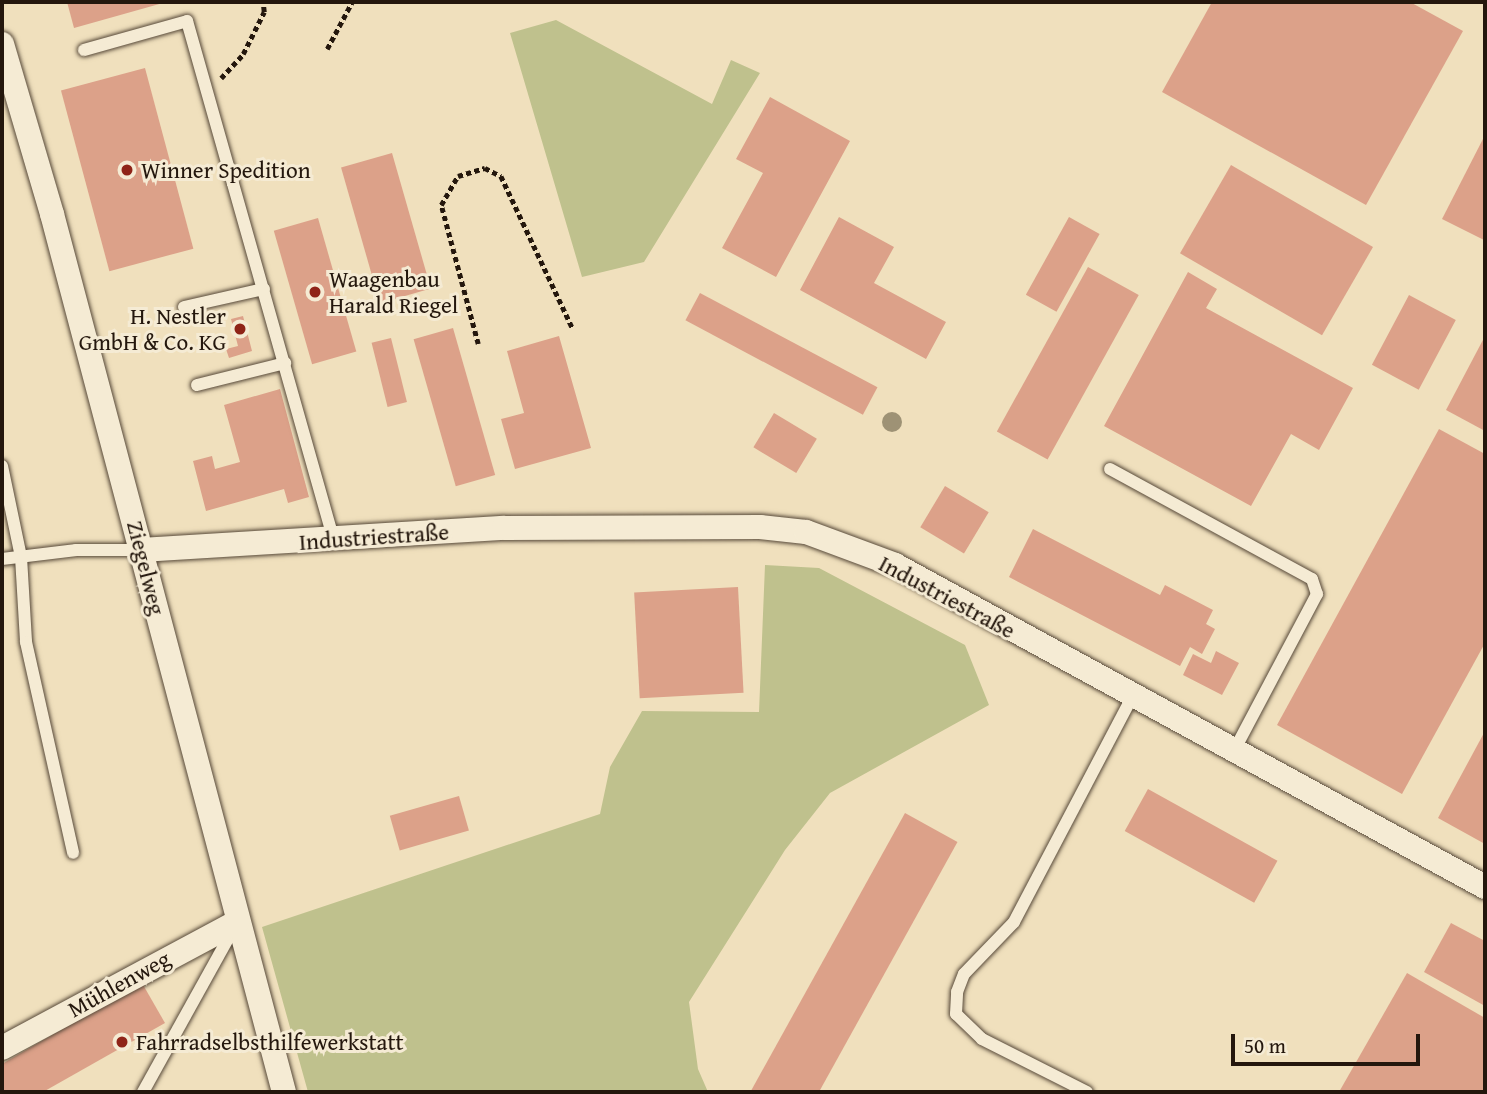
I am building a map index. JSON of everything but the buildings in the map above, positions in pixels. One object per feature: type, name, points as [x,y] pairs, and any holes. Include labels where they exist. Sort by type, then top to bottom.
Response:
[{"type":"street","name":"Ziegelweg","points":[[2,44],[52,214],[284,1092]]},
{"type":"street","name":"Industriestraße","points":[[141,550],[615,526],[760,527],[806,532],[895,565],[1132,697],[1485,887]]},
{"type":"street","name":"Mühlenweg","points":[[2,1048],[237,922]]},
{"type":"lane","points":[[84,50],[187,21],[334,541]]},
{"type":"lane","points":[[184,307],[264,289]]},
{"type":"lane","points":[[197,385],[285,363]]},
{"type":"lane","points":[[2,466],[21,557],[26,642],[73,853]]},
{"type":"lane","points":[[1110,469],[1312,579],[1317,594],[1234,751]]},
{"type":"lane","points":[[2,559],[76,550],[141,550]]},
{"type":"lane","points":[[1087,1092],[982,1039],[956,1014],[957,992],[964,974],[1014,922],[1132,697]]},
{"type":"lane","points":[[143,1092],[237,922]]},
{"type":"path","points":[[208,93],[243,54],[264,12],[263,2]]},
{"type":"path","points":[[327,49],[352,2]]},
{"type":"path","points":[[478,344],[441,205],[458,176],[485,169],[501,176],[572,327]]},
{"type":"green space","points":[[556,20],[712,104],[731,60],[760,73],[644,262],[582,277],[510,33]]},
{"type":"green space","points":[[765,565],[819,568],[965,645],[989,705],[830,793],[785,850],[689,1002],[698,1069],[708,1092],[308,1092],[262,927],[600,814],[610,767],[642,711],[759,712]]},
{"type":"place","name":"Winner Spedition","points":[[127,170]]},
{"type":"place","name":"Waagenbau Harald Riegel","points":[[315,292]]},
{"type":"place","name":"H. Nestler GmbH & Co. KG","points":[[240,329]]},
{"type":"place","name":"Fahrradselbsthilfewerkstatt","points":[[122,1042]]}]
